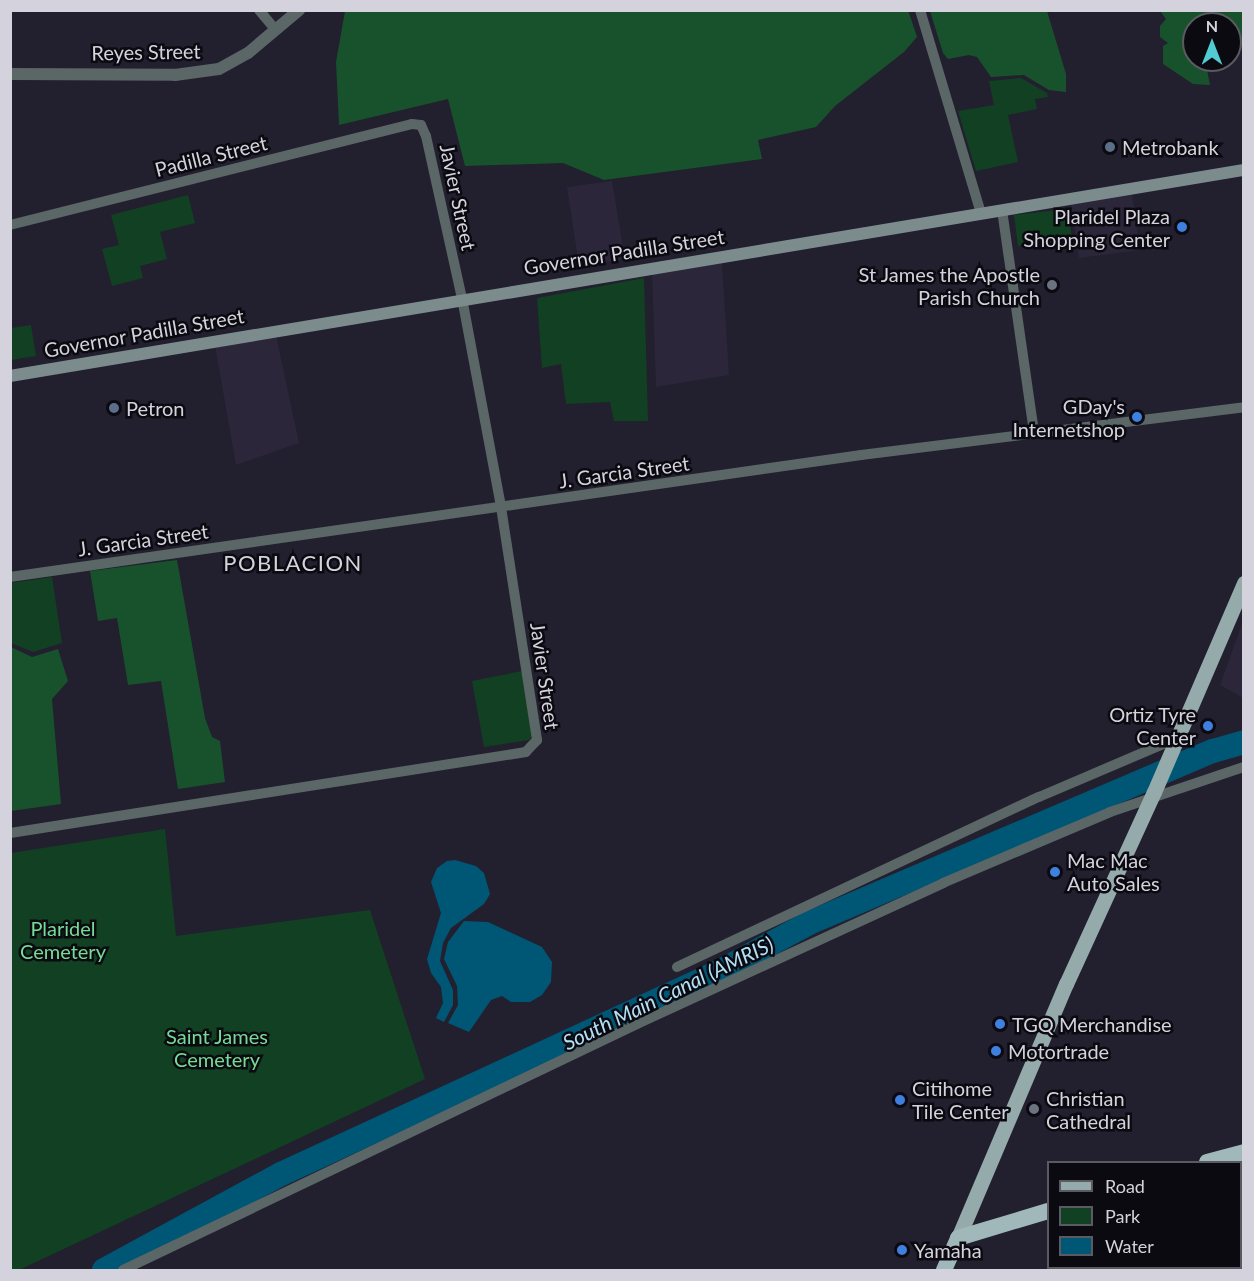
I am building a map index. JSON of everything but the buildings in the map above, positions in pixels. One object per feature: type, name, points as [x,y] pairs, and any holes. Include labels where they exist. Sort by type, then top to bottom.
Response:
[{"type":"highway","points":[[1217,1161],[1241,1158]]},
{"type":"highway","points":[[944,1270],[958,1238],[1047,1211]]},
{"type":"main road","name":"Governor Padilla Street","points":[[10,376],[462,298],[1244,170]]},
{"type":"main road","points":[[958,1238],[1066,984],[1152,795],[1244,583]]},
{"type":"street","points":[[259,10],[276,30]]},
{"type":"street","name":"Reyes Street","points":[[10,74],[192,74],[219,69],[248,53],[299,10]]},
{"type":"street","points":[[920,10],[981,213]]},
{"type":"street","name":"Padilla Street","points":[[10,225],[412,124],[421,125]]},
{"type":"street","name":"Javier Street","points":[[10,833],[526,752],[537,740],[501,507],[462,298],[426,136],[421,125]]},
{"type":"street","points":[[1002,210],[1034,431]]},
{"type":"street","name":"J. Garcia Street","points":[[10,577],[1034,431],[1244,406]]},
{"type":"street","points":[[677,967],[1039,797],[1175,743]]},
{"type":"street","points":[[123,1270],[397,1137],[974,869],[1152,795],[1244,767]]},
{"type":"shaded area","points":[[612,181],[625,259],[579,266],[567,187]]},
{"type":"shaded area","points":[[1132,194],[1140,250],[1079,258],[1071,203]]},
{"type":"shaded area","points":[[722,263],[729,375],[656,387],[652,272]]},
{"type":"shaded area","points":[[276,335],[299,443],[236,465],[215,346]]},
{"type":"shaded area","points":[[1243,621],[1243,698],[1220,685]]},
{"type":"green space","points":[[908,10],[917,37],[904,52],[835,106],[816,127],[758,140],[762,159],[604,180],[563,163],[465,166],[448,99],[339,125],[336,62],[345,11]]},
{"type":"green space","points":[[930,11],[1047,11],[1066,74],[1066,92],[1049,90],[1024,75],[991,77],[977,57],[969,55],[948,59],[943,53]]},
{"type":"green space","points":[[1160,11],[1243,11],[1243,56],[1242,12],[1182,12],[1182,72],[1207,72],[1210,85],[1193,84],[1163,64],[1163,46],[1168,43],[1160,37],[1160,26],[1166,19]]},
{"type":"green space","points":[[1021,78],[1047,93],[1048,97],[1035,99],[1037,109],[1008,115],[1018,162],[976,171],[958,111],[994,105],[989,81]]},
{"type":"green space","points":[[188,195],[195,223],[160,232],[167,259],[140,266],[143,278],[112,286],[102,249],[119,245],[111,215]]},
{"type":"green space","points":[[1068,209],[1072,239],[1018,246],[1014,215]]},
{"type":"green space","points":[[644,278],[648,421],[614,421],[610,402],[566,404],[561,364],[542,368],[537,298]]},
{"type":"green space","points":[[31,325],[36,356],[11,360],[11,328]]},
{"type":"green space","points":[[177,560],[205,718],[212,737],[220,741],[225,782],[178,789],[161,681],[128,685],[117,618],[98,621],[90,571]]},
{"type":"green space","points":[[52,577],[62,643],[33,652],[11,643],[11,583]]},
{"type":"green space","points":[[11,647],[32,657],[58,649],[68,681],[52,699],[61,804],[11,811]]},
{"type":"green space","points":[[522,671],[532,736],[529,740],[484,747],[472,681]]},
{"type":"green space","name":"Saint James Cemetery","points":[[165,829],[176,936],[370,910],[425,1079],[19,1270],[11,1270],[11,853]]},
{"type":"water","points":[[455,860],[476,866],[484,873],[490,894],[484,904],[451,928],[443,943],[440,961],[453,990],[453,1005],[444,1022],[436,1018],[443,1003],[441,987],[431,973],[427,959],[441,913],[431,882],[437,868],[447,861]]},
{"type":"water","points":[[464,921],[488,922],[542,947],[552,962],[551,982],[542,995],[530,1002],[511,1002],[502,996],[491,1000],[469,1032],[448,1023],[458,1005],[457,986],[444,959],[448,942]]},
{"type":"waterway","name":"South Main Canal (AMRIS)","points":[[104,1270],[281,1174],[724,969],[809,923],[1213,751],[1244,742]]},
{"type":"place","name":"Metrobank","points":[[1110,147]]},
{"type":"place","name":"Plaridel Plaza Shopping Center","points":[[1182,227]]},
{"type":"place","name":"St James the Apostle Parish Church","points":[[1052,285]]},
{"type":"place","name":"Petron","points":[[114,408]]},
{"type":"place","name":"GDay's Internetshop","points":[[1137,417]]},
{"type":"place","name":"Ortiz Tyre Center","points":[[1208,726]]},
{"type":"place","name":"Mac Mac Auto Sales","points":[[1055,872]]},
{"type":"place","name":"TGQ Merchandise","points":[[1000,1024]]},
{"type":"place","name":"Motortrade","points":[[996,1051]]},
{"type":"place","name":"Citihome Tile Center","points":[[900,1100]]},
{"type":"place","name":"Christian Cathedral","points":[[1034,1109]]},
{"type":"place","name":"Yamaha","points":[[902,1250]]},
{"type":"district","name":"POBLACION","points":[[293,563]]},
{"type":"park label","name":"Plaridel Cemetery","points":[[63,940]]}]
